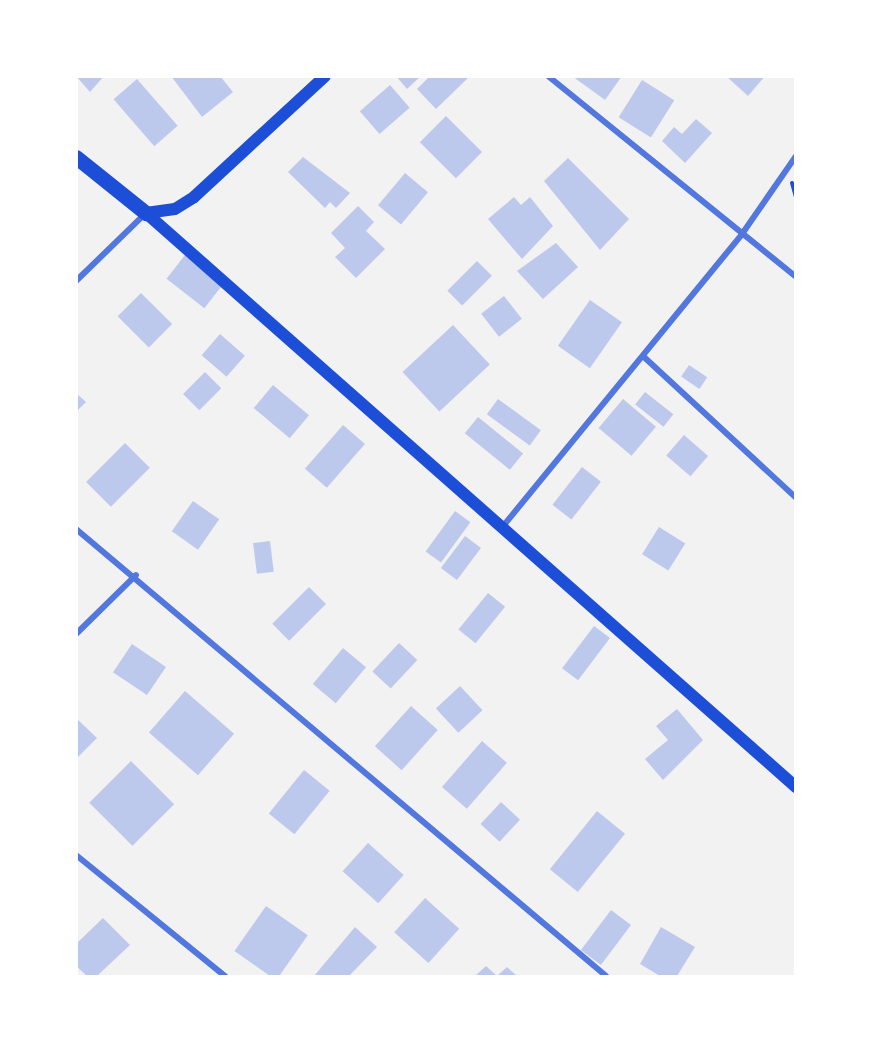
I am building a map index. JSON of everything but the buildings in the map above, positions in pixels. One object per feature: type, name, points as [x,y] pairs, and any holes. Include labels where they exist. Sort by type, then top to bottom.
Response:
[{"type":"main road","points":[[146,213],[175,209],[194,196],[325,76]]},
{"type":"main road","points":[[76,157],[146,213],[504,525],[795,787]]},
{"type":"street","points":[[548,76],[795,277]]},
{"type":"street","points":[[504,525],[644,357],[742,234],[795,156]]},
{"type":"street","points":[[76,281],[146,213]]},
{"type":"street","points":[[644,357],[795,498]]},
{"type":"street","points":[[76,529],[136,575],[606,976]]},
{"type":"street","points":[[76,634],[136,575]]},
{"type":"street","points":[[76,855],[225,976]]}]
